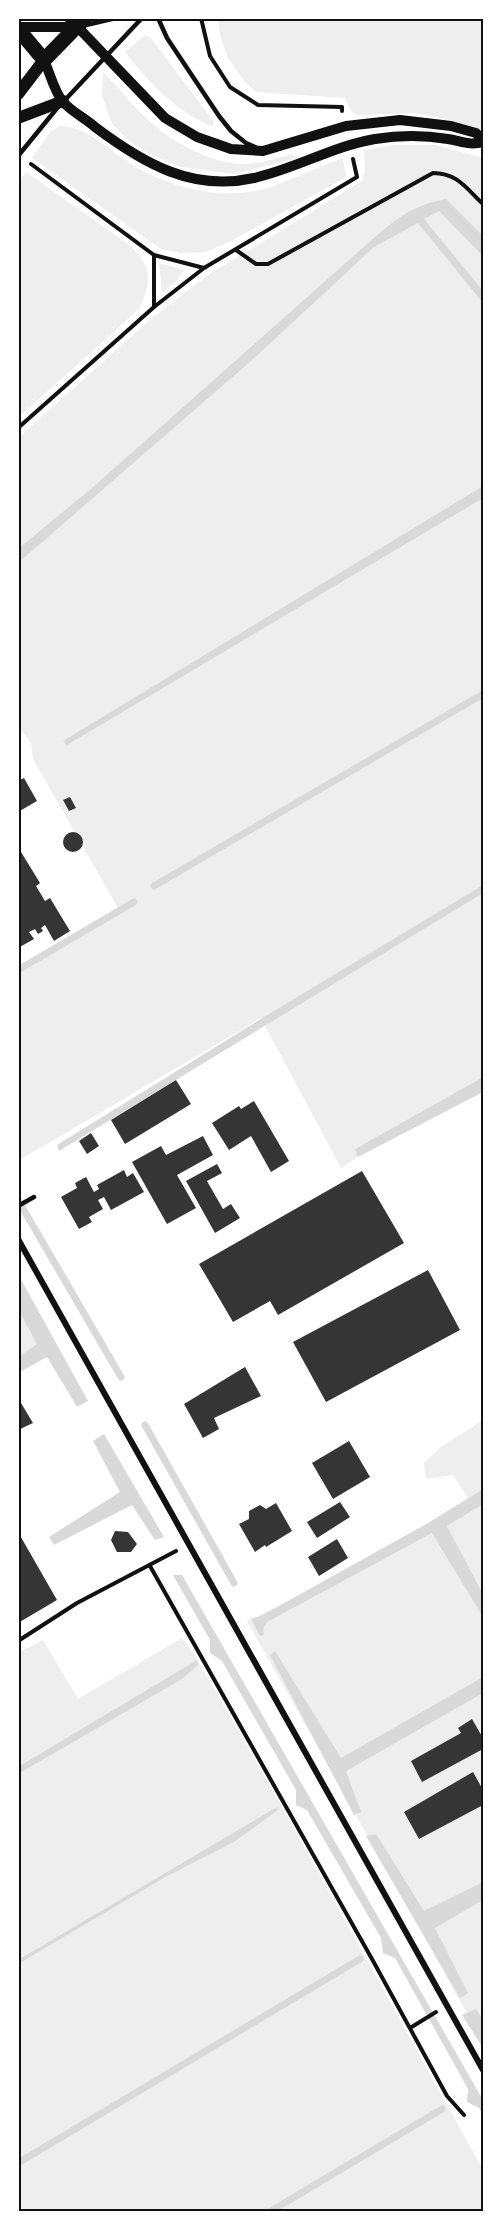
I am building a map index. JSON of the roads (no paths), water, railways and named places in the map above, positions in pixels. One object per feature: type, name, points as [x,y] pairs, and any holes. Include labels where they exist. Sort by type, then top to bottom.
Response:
[{"type":"main road","points":[[24,18],[18,27],[44,60]]},
{"type":"main road","points":[[18,94],[77,21]]},
{"type":"main road","points":[[18,118],[63,101]]},
{"type":"street","points":[[18,27],[77,21],[165,118],[197,137],[231,149],[263,151],[346,126],[400,120],[451,126],[476,133],[483,142],[472,145],[422,136],[375,139],[328,152],[254,178],[226,182],[200,180],[175,174],[145,161],[117,143],[63,101],[44,60]]},
{"type":"street","points":[[18,1239],[483,2070]]},
{"type":"lane","points":[[77,21],[116,18]]},
{"type":"lane","points":[[18,156],[63,101],[142,18]]},
{"type":"lane","points":[[158,18],[167,38],[231,131],[246,143],[263,151]]},
{"type":"lane","points":[[18,1206],[34,1197]]},
{"type":"waterway","points":[[154,886],[483,694]]},
{"type":"waterway","points":[[18,970],[134,902]]},
{"type":"waterway","points":[[18,1200],[121,1377]]},
{"type":"waterway","points":[[145,1425],[234,1583]]},
{"type":"waterway","points":[[18,2163],[360,1959]]},
{"type":"waterway","points":[[271,2211],[442,2109]]}]
